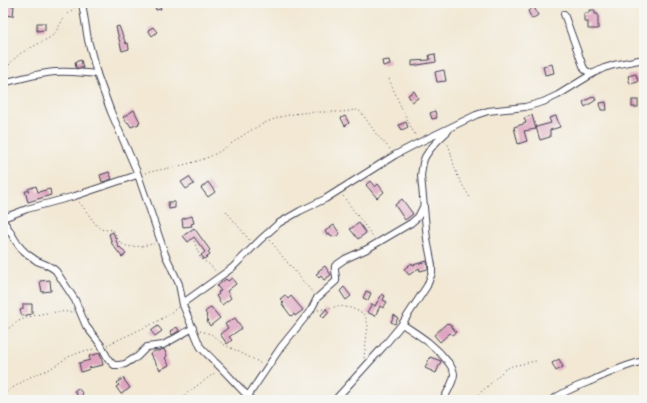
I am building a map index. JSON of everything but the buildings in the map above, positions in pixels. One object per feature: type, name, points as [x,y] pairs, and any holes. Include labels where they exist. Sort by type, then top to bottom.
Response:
[{"type":"street","points":[[79,4],[97,74],[111,112],[138,175],[161,242],[179,284],[183,304],[201,348],[250,398],[266,368],[311,310],[317,298],[336,281],[335,266],[378,243],[415,220],[424,203]]},
{"type":"street","points":[[564,14],[583,66],[585,70],[592,74]]},
{"type":"street","points":[[183,304],[238,264],[254,246],[279,223],[325,199],[395,155],[476,115],[488,111],[525,107],[543,102],[604,68],[644,59]]},
{"type":"street","points":[[3,83],[39,74],[56,72],[97,74]]},
{"type":"street","points":[[335,400],[402,324],[427,286],[432,273],[432,265],[427,239],[421,176],[422,166],[425,158],[443,135],[452,127]]},
{"type":"street","points":[[138,175],[75,196],[27,209],[3,219],[18,246],[37,260],[56,271],[75,300],[86,326],[99,342],[109,360],[114,364],[119,366],[125,364],[138,357],[147,347],[163,345],[194,328]]},
{"type":"street","points":[[402,324],[430,343],[444,356],[451,367],[454,374],[443,400]]},
{"type":"street","points":[[552,400],[563,393],[611,372],[644,361]]},
{"type":"path","points":[[3,79],[13,60],[21,53],[51,37],[64,18],[79,4]]},
{"type":"path","points":[[389,79],[418,143]]},
{"type":"path","points":[[138,175],[201,160],[225,148],[256,127],[280,116],[293,113],[358,110],[395,155]]},
{"type":"path","points":[[443,135],[449,147],[457,173],[471,199]]},
{"type":"path","points":[[339,190],[378,243]]},
{"type":"path","points":[[75,196],[99,227],[105,230],[113,230],[123,245],[156,245]]},
{"type":"path","points":[[226,211],[254,246]]},
{"type":"path","points":[[267,234],[282,256],[317,298]]},
{"type":"path","points":[[194,241],[200,257],[210,265],[220,277]]},
{"type":"path","points":[[3,394],[30,377],[50,369],[68,357],[92,349],[102,348],[152,324],[183,304]]},
{"type":"path","points":[[311,310],[340,306],[356,310],[365,315],[368,324],[362,370]]},
{"type":"path","points":[[3,333],[21,320],[38,315],[67,312],[80,313]]},
{"type":"path","points":[[194,328],[211,334],[223,344],[256,361],[266,368]]},
{"type":"path","points":[[472,400],[504,370],[512,366],[536,360]]},
{"type":"path","points":[[178,400],[222,369]]},
{"type":"path","points":[[119,400],[143,398],[151,400]]}]
